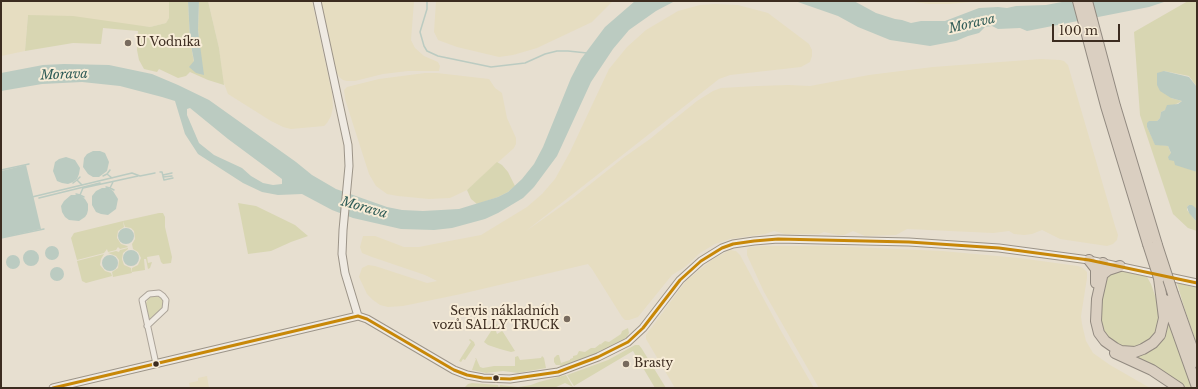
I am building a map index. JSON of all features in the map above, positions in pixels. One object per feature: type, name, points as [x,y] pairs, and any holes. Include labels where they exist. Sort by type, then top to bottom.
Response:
[{"type":"highway","points":[[1078,1],[1114,106],[1152,245],[1197,387]]},
{"type":"highway","points":[[1087,1],[1094,47]]},
{"type":"highway","points":[[1152,245],[1159,278],[1197,354]]},
{"type":"highway","points":[[1089,260],[1100,275],[1093,320],[1096,333],[1102,342],[1118,354],[1152,370],[1179,388]]},
{"type":"highway","points":[[1103,263],[1099,268],[1100,275],[1096,306],[1097,327],[1099,333],[1105,341],[1121,351],[1135,352],[1150,346],[1158,338],[1163,328],[1166,292]]},
{"type":"highway","points":[[1100,275],[1108,270],[1120,266]]},
{"type":"highway","points":[[1190,342],[1197,362]]},
{"type":"main road","points":[[317,1],[349,150],[342,230],[342,261],[358,316]]},
{"type":"main road","points":[[53,388],[358,316],[368,319],[459,372],[489,379],[523,378],[546,374],[570,368],[622,346],[636,335],[677,283],[707,256],[722,248],[746,242],[778,239],[946,244],[1010,249],[1089,260],[1197,283]]},
{"type":"street","points":[[147,326],[165,310],[166,300],[159,293],[149,294],[142,300],[147,326],[156,364]]},
{"type":"shaded area","points":[[1,1],[169,1],[169,18],[166,23],[150,27],[28,15],[25,51],[1,56]]},
{"type":"shaded area","points":[[169,1],[188,1],[190,40],[196,73],[200,44],[198,30],[199,1],[208,1],[219,48],[224,85],[190,72],[186,76],[178,78],[159,69],[157,72],[144,69],[139,60],[137,50],[138,31],[103,28],[101,44],[73,43],[25,51],[28,15],[73,16],[150,27],[166,23],[169,18]]},
{"type":"shaded area","points":[[208,1],[312,1],[332,93],[333,107],[331,116],[324,126],[291,129],[283,127],[228,94],[223,81],[219,48]]},
{"type":"shaded area","points":[[321,1],[414,1],[411,40],[415,48],[424,56],[438,62],[440,66],[439,71],[408,71],[383,74],[355,81],[343,80],[339,77],[336,71]]},
{"type":"shaded area","points":[[436,1],[613,1],[592,22],[537,48],[513,55],[499,57],[457,47],[438,40],[434,32]]},
{"type":"shaded area","points":[[906,1],[983,1],[929,4]]},
{"type":"shaded area","points":[[1188,1],[1197,1],[1197,87],[1189,76],[1164,71],[1171,98],[1182,101],[1161,112],[1160,118],[1157,121],[1147,123],[1147,127],[1155,144],[1168,146],[1174,161],[1197,172],[1197,209],[1189,205],[1187,210],[1197,221],[1197,231],[1188,228],[1173,214],[1140,115],[1134,32]]},
{"type":"shaded area","points":[[700,5],[738,5],[768,13],[809,44],[812,50],[810,62],[801,67],[730,75],[719,79],[526,231],[573,198],[697,101],[721,88],[789,85],[810,86],[869,75],[933,67],[1041,59],[1060,60],[1064,61],[1068,65],[1118,235],[1117,240],[1113,244],[1107,246],[1060,239],[1042,230],[1024,235],[1014,234],[1009,231],[993,233],[907,229],[896,235],[865,236],[853,231],[844,235],[838,235],[824,232],[819,234],[785,234],[774,231],[765,234],[730,239],[715,244],[700,253],[685,267],[672,275],[638,317],[629,320],[625,320],[622,317],[588,264],[403,306],[388,307],[380,305],[367,294],[359,277],[362,268],[368,265],[427,283],[437,281],[425,275],[362,253],[360,247],[363,236],[375,236],[404,247],[419,247],[481,235],[527,207],[542,194],[555,179],[570,152],[609,69],[627,47],[646,30],[678,11]]},
{"type":"shaded area","points":[[425,73],[489,79],[495,88],[502,93],[507,118],[516,138],[514,148],[467,190],[450,198],[429,199],[398,196],[387,194],[376,186],[369,174],[345,99],[344,90],[347,87],[379,79]]},
{"type":"shaded area","points":[[497,162],[508,172],[515,186],[508,192],[498,197],[477,204],[471,199],[467,190]]},
{"type":"shaded area","points":[[238,203],[256,206],[295,225],[308,236],[271,251],[248,254]]},
{"type":"shaded area","points":[[163,213],[165,217],[165,227],[172,257],[171,263],[163,264],[159,255],[147,257],[148,263],[152,262],[150,268],[148,269],[146,259],[144,259],[145,270],[132,272],[132,268],[138,265],[141,258],[138,252],[133,249],[132,244],[135,239],[134,231],[131,228],[125,227],[123,221]]},
{"type":"shaded area","points":[[123,221],[124,227],[118,231],[117,238],[121,244],[128,247],[120,249],[118,247],[116,250],[108,252],[107,249],[104,253],[77,260],[71,238],[74,233]]},
{"type":"shaded area","points":[[830,246],[942,251],[1019,258],[1078,266],[1087,272],[1081,316],[1086,341],[1093,353],[1110,365],[1150,388],[819,388],[764,292],[747,255],[747,249],[750,247]]},
{"type":"shaded area","points":[[128,248],[123,253],[122,259],[124,265],[131,268],[132,273],[113,277],[112,272],[118,268],[119,260],[116,256],[108,253],[116,251],[119,252],[120,250]]},
{"type":"shaded area","points":[[730,250],[736,251],[740,255],[814,388],[675,388],[646,339],[646,335],[686,281],[713,259]]},
{"type":"shaded area","points":[[104,254],[100,265],[105,271],[111,273],[112,276],[86,283],[82,281],[77,261]]},
{"type":"shaded area","points":[[1111,270],[1119,270],[1147,277],[1151,284],[1161,315],[1157,335],[1141,348],[1113,346],[1098,322],[1103,280]]},
{"type":"shaded area","points":[[1177,283],[1197,288],[1197,345],[1184,307]]},
{"type":"shaded area","points":[[153,295],[161,297],[164,301],[163,308],[149,320],[145,305],[148,299]]},
{"type":"shaded area","points":[[1168,320],[1192,388],[1184,388],[1178,382],[1130,355],[1143,354],[1149,352],[1155,347]]},
{"type":"shaded area","points":[[497,324],[500,328],[496,331],[497,334],[502,331],[515,351],[511,352],[500,349],[484,342]]},
{"type":"shaded area","points":[[628,328],[629,333],[627,337],[618,344],[561,367],[560,365],[556,365],[554,362],[554,358],[557,355],[559,355],[561,363],[570,360],[573,356],[577,355],[579,351],[585,352],[600,344],[602,345],[601,344],[605,341],[609,342]]},
{"type":"shaded area","points":[[470,339],[475,345],[465,360],[463,359],[461,362],[459,361],[471,342],[469,340]]},
{"type":"shaded area","points":[[635,345],[639,345],[642,349],[666,388],[655,388],[633,351],[574,386],[567,375],[608,360]]},
{"type":"shaded area","points":[[518,356],[520,360],[541,358],[542,356],[544,358],[546,368],[518,373],[503,371],[486,373],[472,370],[476,359],[475,358],[476,358],[480,367],[483,368],[494,366],[515,366],[515,357]]},
{"type":"shaded area","points":[[566,375],[573,387],[565,383],[554,388],[499,388],[500,385],[518,387],[531,385]]},
{"type":"shaded area","points":[[207,376],[209,388],[190,388],[189,383],[198,381],[198,378]]},
{"type":"shaded area","points":[[468,384],[498,385],[499,388],[464,388]]},
{"type":"water","points":[[188,1],[199,1],[198,30],[204,75],[196,73],[189,67],[194,61],[190,40]]},
{"type":"water","name":"Morava","points":[[635,1],[675,1],[656,11],[629,30],[613,49],[591,82],[557,156],[534,187],[523,198],[485,219],[452,228],[434,230],[401,229],[353,218],[332,210],[302,194],[278,195],[262,192],[243,183],[198,154],[185,134],[175,101],[120,86],[82,82],[42,84],[1,91],[1,73],[43,65],[109,65],[152,74],[209,100],[312,175],[336,189],[387,207],[402,210],[423,211],[459,209],[498,197],[508,192],[522,179],[534,164],[543,147],[571,78],[581,59],[605,27]],"holes":[[[190,108],[228,139],[282,179],[282,184],[273,185],[263,183],[251,176],[242,168],[214,155],[199,143],[187,115],[187,109]]]},
{"type":"water","name":"Morava","points":[[795,1],[854,1],[876,13],[911,23],[921,21],[945,21],[979,8],[1007,8],[1016,6],[1046,5],[1067,1],[1167,1],[1149,7],[1027,31],[1020,28],[998,29],[992,26],[985,27],[979,33],[956,41],[930,46],[890,40],[858,27],[838,16]]},
{"type":"water","points":[[1164,71],[1189,77],[1197,87],[1197,172],[1175,165],[1174,161],[1169,160],[1168,157],[1171,153],[1168,146],[1155,145],[1147,127],[1147,123],[1149,121],[1157,121],[1160,118],[1161,112],[1165,110],[1167,105],[1178,104],[1182,101],[1171,98],[1160,91],[1157,85],[1157,73]]},
{"type":"water","points":[[93,151],[105,153],[109,162],[107,171],[99,177],[93,177],[88,174],[83,167],[84,158],[87,154]]},
{"type":"water","points":[[66,157],[75,160],[80,168],[77,179],[68,184],[57,181],[53,171],[55,162]]},
{"type":"water","points":[[26,165],[41,229],[1,238],[1,171]]},
{"type":"water","points":[[102,188],[109,188],[118,199],[116,209],[108,215],[96,212],[92,205],[92,196],[96,191]]},
{"type":"water","points":[[71,195],[80,195],[88,204],[87,214],[79,221],[69,220],[62,212],[61,206]]},
{"type":"water","points":[[1192,205],[1197,209],[1197,221],[1189,213],[1187,207]]},
{"type":"water","points":[[123,228],[129,228],[134,233],[132,242],[129,244],[123,244],[118,239],[118,233]]},
{"type":"water","points":[[49,246],[55,246],[59,250],[59,256],[55,260],[49,260],[45,256],[45,250]]},
{"type":"water","points":[[31,250],[38,255],[39,258],[34,265],[31,266],[24,261],[23,258],[28,251]]},
{"type":"water","points":[[128,250],[134,250],[139,255],[137,264],[134,266],[128,266],[123,261],[123,255]]},
{"type":"water","points":[[10,255],[16,255],[20,259],[20,265],[16,269],[10,269],[6,265],[6,259]]},
{"type":"water","points":[[107,255],[113,255],[118,260],[116,269],[113,271],[107,271],[102,266],[102,260]]},
{"type":"water","points":[[54,267],[60,267],[64,271],[64,277],[60,281],[54,281],[50,277],[50,271]]},
{"type":"waterway","points":[[427,1],[427,9],[420,32],[427,51],[438,56],[491,67],[525,63],[545,54],[557,51],[587,53]]},
{"type":"waterway","points":[[1,170],[29,164]]},
{"type":"waterway","points":[[107,174],[110,170]]},
{"type":"waterway","points":[[160,172],[162,172],[164,180],[173,178]]},
{"type":"waterway","points":[[32,197],[132,173],[140,176],[155,173]]},
{"type":"waterway","points":[[163,175],[172,173]]},
{"type":"waterway","points":[[103,176],[107,174],[112,178]]},
{"type":"waterway","points":[[76,194],[80,195],[83,188],[138,176]]},
{"type":"waterway","points":[[163,177],[172,176]]},
{"type":"waterway","points":[[80,177],[77,180],[82,185]]},
{"type":"waterway","points":[[73,183],[77,180]]},
{"type":"waterway","points":[[106,187],[110,188],[113,182]]},
{"type":"waterway","points":[[39,198],[100,183]]},
{"type":"waterway","points":[[110,188],[114,190]]},
{"type":"waterway","points":[[80,195],[84,197]]},
{"type":"waterway","points":[[1,238],[44,229]]},
{"type":"transit line","points":[[53,388],[358,316],[367,319],[454,370],[467,375],[483,378],[510,379],[558,372],[598,357],[628,342],[643,328],[680,280],[701,261],[722,248],[733,244],[754,241],[778,239],[909,242],[999,248],[1089,260],[1197,283]]},
{"type":"place","name":"U Vodníka","points":[[128,43]]},
{"type":"place","name":"Servis nákladních vozů SALLY TRUCK","points":[[567,319]]},
{"type":"place","name":"Brasty","points":[[626,364]]}]
